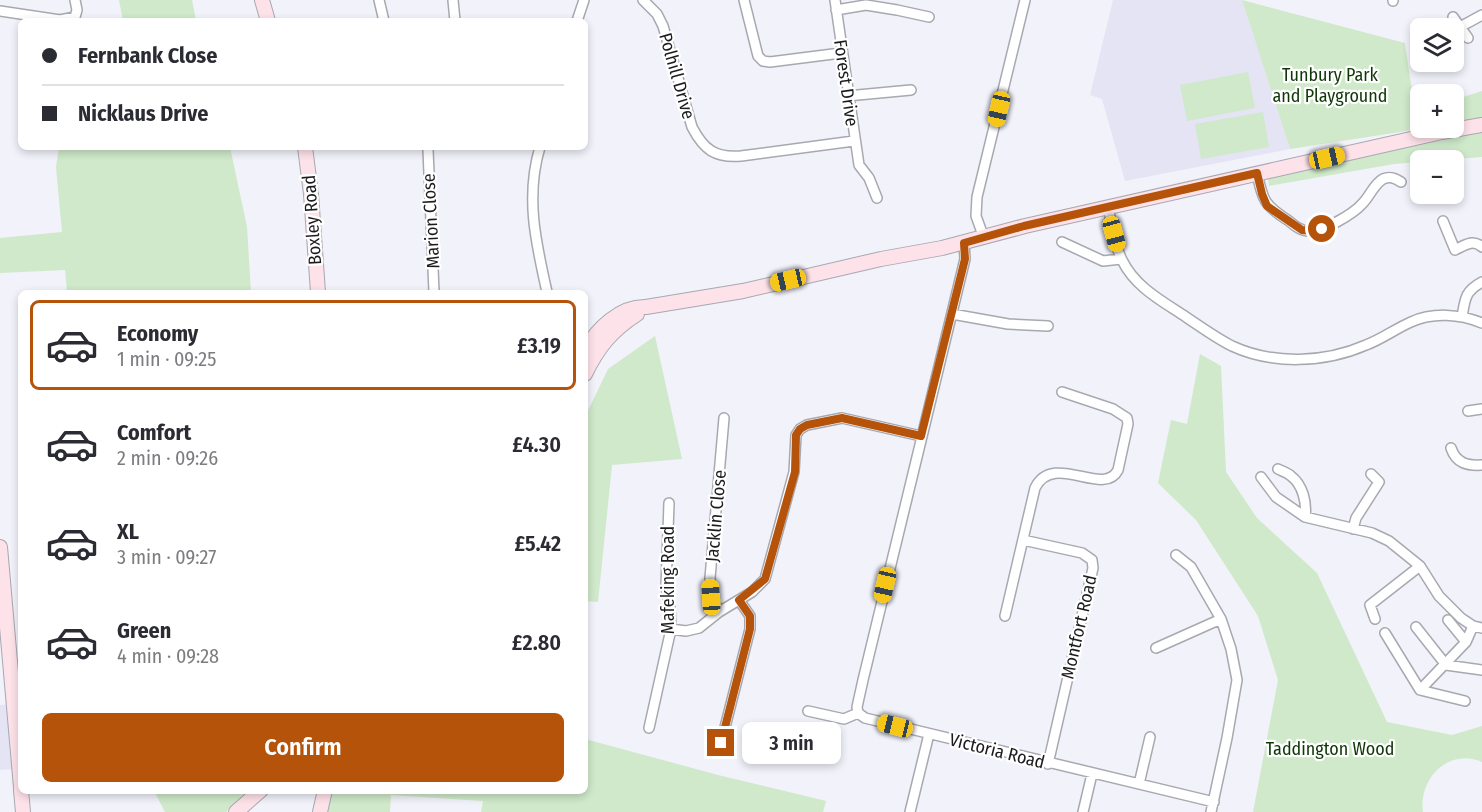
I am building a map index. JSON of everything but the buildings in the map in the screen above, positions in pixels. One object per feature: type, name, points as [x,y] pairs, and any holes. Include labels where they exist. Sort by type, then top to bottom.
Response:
[{"type":"street","points":[[68,18],[75,16],[77,10],[75,0]]},
{"type":"street","points":[[262,0],[267,18]]},
{"type":"street","points":[[379,0],[383,18]]},
{"type":"street","points":[[453,0],[455,18]]},
{"type":"street","points":[[579,18],[584,0]]},
{"type":"street","name":"Polhill Drive","points":[[643,0],[657,14],[663,26],[692,127],[700,141],[711,152],[726,157],[741,156],[854,141]]},
{"type":"street","points":[[744,0],[758,56],[763,61],[841,53]]},
{"type":"street","points":[[984,238],[976,216],[977,197],[1025,0]]},
{"type":"street","points":[[835,5],[866,5],[929,17]]},
{"type":"street","name":"Forest Drive","points":[[835,5],[859,165],[869,178],[877,198]]},
{"type":"street","points":[[0,10],[48,18]]},
{"type":"street","points":[[1464,25],[1482,15]]},
{"type":"street","points":[[1464,32],[1468,38]]},
{"type":"street","points":[[847,96],[911,90]]},
{"type":"street","points":[[588,354],[600,346],[613,331],[646,307],[744,291],[964,243],[1024,226],[1257,173],[1482,125]]},
{"type":"street","name":"Boxley Road","points":[[305,150],[318,290]]},
{"type":"street","name":"Marion Close","points":[[428,150],[434,290]]},
{"type":"street","points":[[539,150],[531,200],[533,226],[548,290]]},
{"type":"street","points":[[1257,173],[1267,206],[1307,232],[1326,227],[1359,207],[1377,184],[1385,178],[1393,178],[1401,182]]},
{"type":"street","points":[[1108,207],[1121,259],[1137,282],[1222,340],[1242,350],[1260,355],[1297,359],[1335,356],[1366,345],[1419,319],[1437,315],[1462,317],[1482,323]]},
{"type":"street","points":[[1443,221],[1455,250],[1471,243],[1482,246]]},
{"type":"street","points":[[1062,242],[1103,261],[1121,259]]},
{"type":"street","points":[[808,711],[842,719],[858,713],[857,707],[863,680],[965,259],[964,243]]},
{"type":"street","points":[[1462,317],[1466,295],[1482,282]]},
{"type":"street","points":[[952,314],[1008,324],[1048,326]]},
{"type":"street","points":[[1005,616],[1035,488],[1039,480],[1046,474],[1056,472],[1106,479],[1116,474],[1118,470],[1128,424],[1127,418],[1113,409],[1062,392]]},
{"type":"street","points":[[1468,411],[1482,409]]},
{"type":"street","name":"Jacklin Close","points":[[719,612],[711,597],[710,578],[724,418]]},
{"type":"street","points":[[671,629],[686,632],[699,628],[765,579],[795,472],[796,435],[800,429],[807,425],[842,418],[921,436]]},
{"type":"street","points":[[1451,448],[1454,456],[1460,462],[1482,465]]},
{"type":"street","points":[[1278,469],[1291,476],[1299,485],[1307,506],[1305,517]]},
{"type":"street","points":[[1353,529],[1356,518],[1379,482],[1371,474]]},
{"type":"street","points":[[1262,477],[1276,497],[1305,517],[1372,533],[1389,541],[1420,566],[1439,596],[1461,618],[1478,627],[1446,665],[1420,690]]},
{"type":"street","name":"Mafeking Road","points":[[649,728],[671,629],[666,587],[669,503]]},
{"type":"street","name":"Montfort Road","points":[[1023,540],[1082,553],[1092,560],[1093,568],[1048,764]]},
{"type":"street","points":[[0,547],[15,651],[18,720]]},
{"type":"street","points":[[1176,555],[1191,567],[1221,619],[1231,649],[1237,680],[1213,807]]},
{"type":"street","points":[[1375,619],[1370,605],[1420,566]]},
{"type":"street","points":[[712,732],[722,739],[750,629],[750,616],[739,600]]},
{"type":"street","points":[[1156,648],[1221,619]]},
{"type":"street","points":[[1448,620],[1466,642]]},
{"type":"street","points":[[1416,627],[1446,665],[1482,670]]},
{"type":"street","points":[[1385,633],[1420,690],[1465,701]]},
{"type":"street","name":"Victoria Road","points":[[858,713],[866,718],[928,734],[1139,784],[1213,807]]},
{"type":"street","points":[[910,812],[928,734]]},
{"type":"street","points":[[1139,784],[1150,737]]},
{"type":"street","points":[[1083,812],[1092,774]]},
{"type":"street","points":[[21,794],[23,812]]},
{"type":"street","points":[[236,812],[256,794]]},
{"type":"street","points":[[320,812],[324,794]]},
{"type":"shaded area","points":[[1113,0],[1242,0],[1290,149],[1125,181],[1102,99],[1090,95]]},
{"type":"shaded area","points":[[10,704],[15,769],[0,770],[0,705]]},
{"type":"green space","points":[[119,0],[192,0],[195,18],[122,18]]},
{"type":"green space","name":"Tunbury Park and Playground","points":[[1242,0],[1405,43],[1411,84],[1410,130],[1290,149]]},
{"type":"green space","points":[[1248,72],[1255,108],[1187,121],[1180,85]]},
{"type":"green space","points":[[1482,91],[1482,119],[1464,122],[1464,97]]},
{"type":"green space","points":[[1263,112],[1269,147],[1201,159],[1195,124]]},
{"type":"green space","points":[[1482,132],[1482,157],[1464,158],[1464,150],[1410,150],[1410,163],[1269,186],[1268,177],[1453,138],[1464,138],[1464,136]]},
{"type":"green space","points":[[59,150],[231,150],[247,227],[251,290],[67,290],[65,270],[0,273],[0,238],[62,232],[56,167]]},
{"type":"green space","points":[[655,336],[682,459],[612,465],[598,602],[588,601],[588,411],[608,369]]},
{"type":"green space","name":"Taddington Wood","points":[[1200,354],[1221,366],[1226,472],[1257,518],[1317,573],[1387,722],[1452,735],[1482,726],[1482,762],[1470,758],[1458,759],[1438,769],[1425,788],[1423,812],[1253,812],[1278,680],[1258,616],[1196,520],[1158,483],[1171,420],[1187,424]]},
{"type":"green space","points":[[588,740],[826,801],[823,812],[481,812],[483,801],[391,795],[390,812],[325,812],[331,794],[588,794]]},
{"type":"green space","points":[[156,794],[246,794],[226,812],[165,812]]},
{"type":"route","points":[[721,743],[750,629],[750,616],[739,600],[752,592],[765,579],[795,472],[796,435],[807,425],[842,418],[921,436],[965,259],[964,243],[1024,226],[1257,173],[1267,206],[1302,230],[1307,232],[1322,229]]}]
